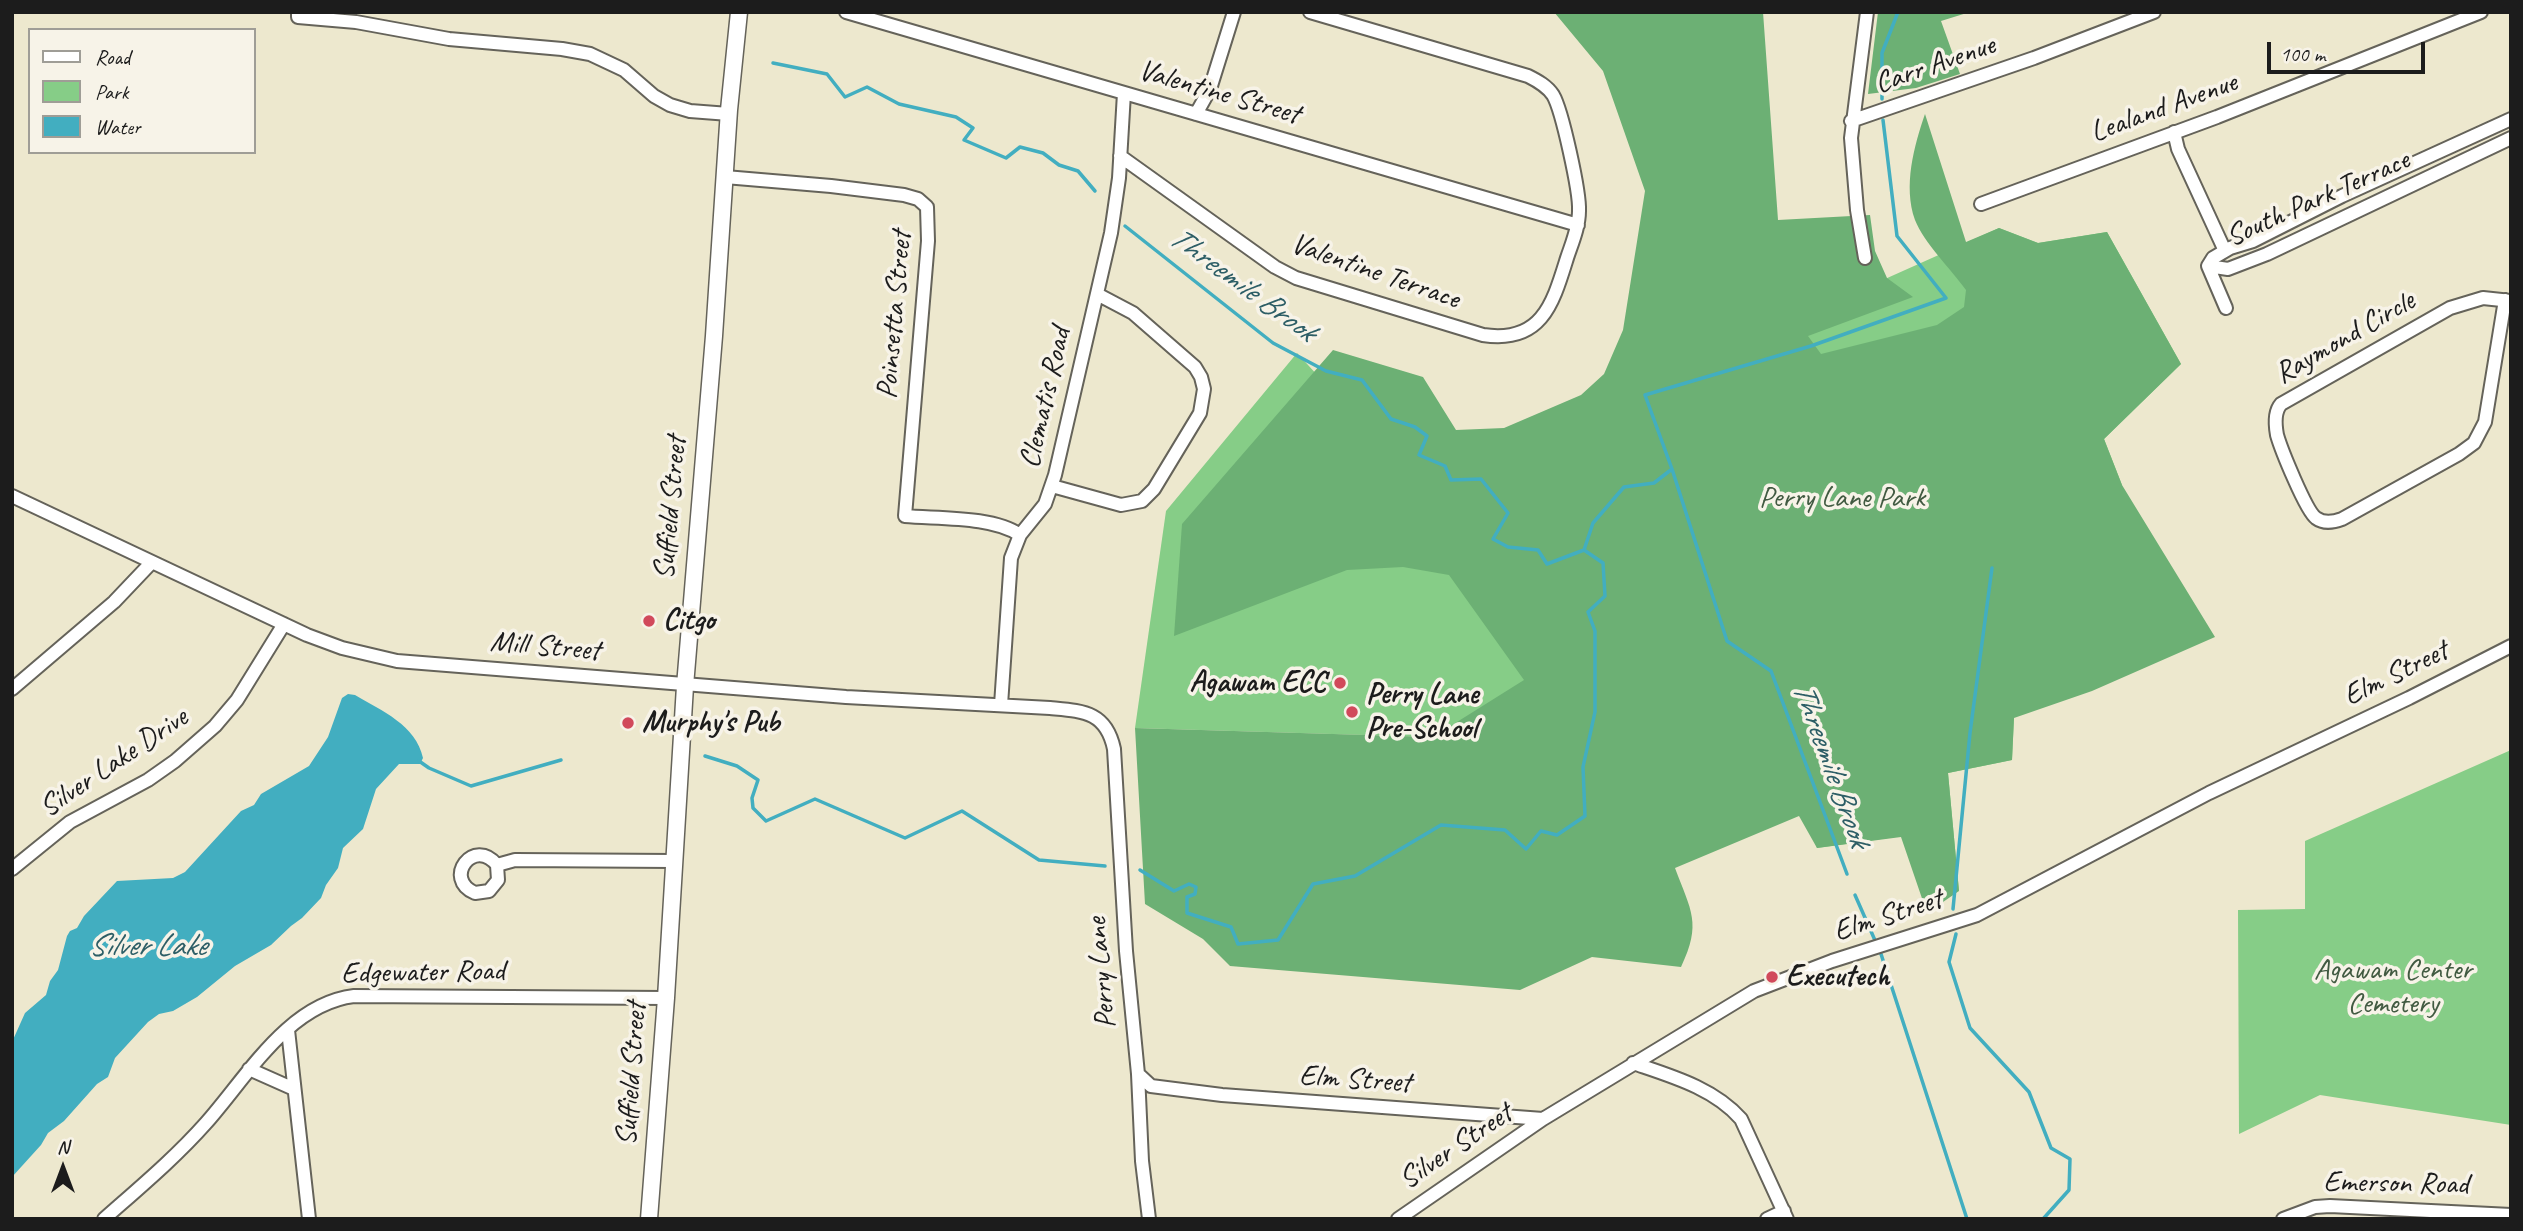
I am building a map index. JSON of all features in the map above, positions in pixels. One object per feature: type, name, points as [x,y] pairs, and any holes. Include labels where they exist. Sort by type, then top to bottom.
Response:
[{"type":"main road","name":"Suffield Street","points":[[649,1219],[666,999],[685,686],[739,12]]},
{"type":"street","points":[[298,12],[298,17],[356,22],[449,39],[590,54],[624,70],[654,96],[670,105],[690,111],[729,114]]},
{"type":"street","name":"Valentine Street","points":[[845,12],[1578,225]]},
{"type":"street","points":[[1196,114],[1210,89],[1234,12]]},
{"type":"street","points":[[1310,12],[1528,76],[1547,88],[1560,113],[1579,200],[1578,225]]},
{"type":"street","points":[[1865,258],[1855,191],[1851,121],[1867,12]]},
{"type":"street","name":"Carr Avenue","points":[[1851,121],[2034,58],[2154,12]]},
{"type":"street","name":"Lealand Avenue","points":[[1981,204],[2482,12]]},
{"type":"street","name":"Clematis Road","points":[[1000,705],[1011,558],[1020,535],[1045,505],[1052,486],[1111,233],[1124,93]]},
{"type":"street","name":"South Park Terrace","points":[[2208,266],[2213,258],[2225,251],[2253,241],[2342,196],[2511,118]]},
{"type":"street","name":"South Park Terrace","points":[[2174,132],[2178,149],[2225,251]]},
{"type":"street","name":"South Park Terrace","points":[[2208,266],[2228,269],[2267,254],[2511,138]]},
{"type":"street","name":"South Park Terrace","points":[[2442,151],[2449,169]]},
{"type":"street","name":"Valentine Terrace","points":[[1120,156],[1285,273],[1309,283],[1483,335],[1510,335],[1530,326],[1546,313],[1553,301],[1578,225]]},
{"type":"street","name":"Poinsetta Street","points":[[725,177],[904,195],[918,199],[927,207],[928,241],[905,516],[990,524],[1006,527],[1020,535]]},
{"type":"street","name":"South Park Terrace","points":[[2208,266],[2226,309]]},
{"type":"street","points":[[1052,486],[1121,505],[1142,501],[1154,489],[1200,413],[1204,401],[1203,383],[1195,367],[1133,313],[1097,295]]},
{"type":"street","name":"Raymond Circle","points":[[2483,298],[2508,301],[2489,408],[2484,426],[2474,443],[2342,519],[2325,522],[2316,518],[2305,505],[2277,435],[2276,414],[2281,404],[2450,308],[2483,298]]},
{"type":"street","name":"Mill Street","points":[[14,500],[284,624],[342,648],[397,661],[685,686],[1082,712],[1104,724]]},
{"type":"street","points":[[12,689],[114,602],[152,562]]},
{"type":"street","name":"Silver Lake Drive","points":[[12,869],[69,822],[148,780],[175,761],[215,726],[242,693],[284,624]]},
{"type":"street","name":"Elm Street","points":[[1138,1074],[1151,1086],[1222,1096],[1543,1119],[1754,991],[1877,946],[1977,915],[2197,799],[2511,646]]},
{"type":"street","name":"Perry Lane","points":[[1104,724],[1113,743],[1115,762],[1142,1161],[1149,1219]]},
{"type":"street","points":[[497,866],[515,860],[674,861]]},
{"type":"street","name":"Edgewater Road","points":[[104,1219],[180,1150],[207,1122],[249,1069],[288,1030],[323,1004],[354,996],[666,999]]},
{"type":"street","points":[[288,1030],[309,1219]]},
{"type":"street","points":[[1633,1063],[1695,1086],[1741,1119],[1786,1215],[1767,1219]]},
{"type":"street","points":[[249,1069],[295,1089]]},
{"type":"street","name":"Silver Street","points":[[1398,1219],[1543,1119]]},
{"type":"street","name":"Emerson Road","points":[[2283,1219],[2315,1206],[2511,1214]]},
{"type":"green space","points":[[1554,12],[1763,12],[1778,220],[1870,215],[1875,251],[1887,278],[1913,297],[1808,336],[1821,354],[1937,325],[1964,307],[1966,290],[1919,229],[1912,207],[1911,166],[1925,114],[1966,242],[1999,228],[2038,243],[2107,232],[2181,364],[2104,439],[2122,485],[2215,637],[2092,691],[2014,718],[2012,760],[1948,773],[1959,891],[1927,913],[1901,837],[1817,848],[1799,816],[1675,868],[1692,917],[1693,928],[1681,967],[1592,957],[1520,990],[1230,966],[1203,939],[1145,904],[1135,728],[1433,737],[1524,680],[1449,575],[1403,567],[1347,570],[1174,636],[1182,524],[1333,350],[1423,377],[1456,430],[1504,428],[1581,395],[1604,374],[1623,330],[1645,191],[1603,71]]},
{"type":"green space","points":[[1878,12],[1970,12],[1941,21],[1960,74],[1916,88],[1868,94]]},
{"type":"green space","name":"Perry Lane Park","points":[[1999,228],[2038,243],[2107,232],[2181,364],[2104,439],[2122,485],[2023,523],[2012,760],[1948,773],[1959,891],[1917,834],[1817,848],[1743,652],[1594,742],[1135,728],[1166,511],[1297,353],[1420,487]]},
{"type":"green space","name":"Agawam Center Cemetery","points":[[2511,750],[2511,1125],[2320,1095],[2239,1134],[2238,910],[2305,909],[2305,841]]},
{"type":"water","name":"Silver Lake","points":[[348,694],[376,707],[406,728],[419,746],[423,758],[420,764],[399,764],[376,789],[363,829],[343,848],[338,868],[321,898],[302,918],[271,945],[235,966],[197,997],[173,1011],[159,1014],[148,1022],[115,1058],[108,1077],[97,1084],[64,1121],[48,1133],[41,1145],[12,1177],[12,1042],[25,1013],[46,995],[50,981],[58,970],[70,931],[77,928],[84,916],[117,881],[173,878],[185,872],[241,811],[254,805],[261,794],[309,766],[328,737],[342,698]]},
{"type":"waterway","points":[[1882,99],[1882,53],[1898,12]]},
{"type":"waterway","name":"Threemile Brook","points":[[773,63],[827,74],[845,97],[867,87],[899,104],[956,117],[973,128],[964,140],[1006,158],[1020,147],[1043,153],[1059,165],[1078,171],[1095,191]]},
{"type":"waterway","points":[[1672,469],[1645,395],[1811,346],[1946,298],[1897,236],[1883,120]]},
{"type":"waterway","name":"Threemile Brook","points":[[1125,226],[1273,343],[1326,371],[1362,380],[1391,419],[1415,427],[1427,436],[1419,455],[1445,466],[1451,480],[1481,479],[1508,513],[1493,539],[1508,547],[1538,550],[1547,564],[1584,550],[1593,523],[1624,487],[1654,483],[1672,469],[1727,641],[1771,671],[1847,874]]},
{"type":"waterway","points":[[1140,870],[1174,891],[1189,884],[1196,887],[1195,894],[1187,897],[1187,913],[1231,927],[1238,944],[1278,940],[1313,884],[1355,876],[1441,825],[1505,830],[1526,849],[1541,831],[1557,835],[1585,816],[1583,767],[1595,712],[1595,631],[1588,612],[1605,596],[1603,563],[1584,550]]},
{"type":"waterway","points":[[1953,909],[1970,733],[1992,568]]},
{"type":"waterway","points":[[705,756],[737,766],[758,780],[752,798],[753,808],[766,821],[815,799],[905,838],[962,811],[1039,860],[1105,866]]},
{"type":"waterway","points":[[419,761],[471,786],[561,760]]},
{"type":"waterway","name":"Threemile Brook","points":[[1855,895],[1881,954],[1967,1219]]},
{"type":"waterway","points":[[1956,934],[1949,962],[1970,1028],[2029,1092],[2051,1148],[2070,1159],[2069,1190],[2043,1219]]},
{"type":"place","name":"Citgo","points":[[649,621]]},
{"type":"place","name":"Agawam ECC","points":[[1340,683]]},
{"type":"place","name":"Perry Lane Pre-School","points":[[1352,712]]},
{"type":"place","name":"Murphy's Pub","points":[[628,723]]},
{"type":"place","name":"Executech","points":[[1772,977]]}]
